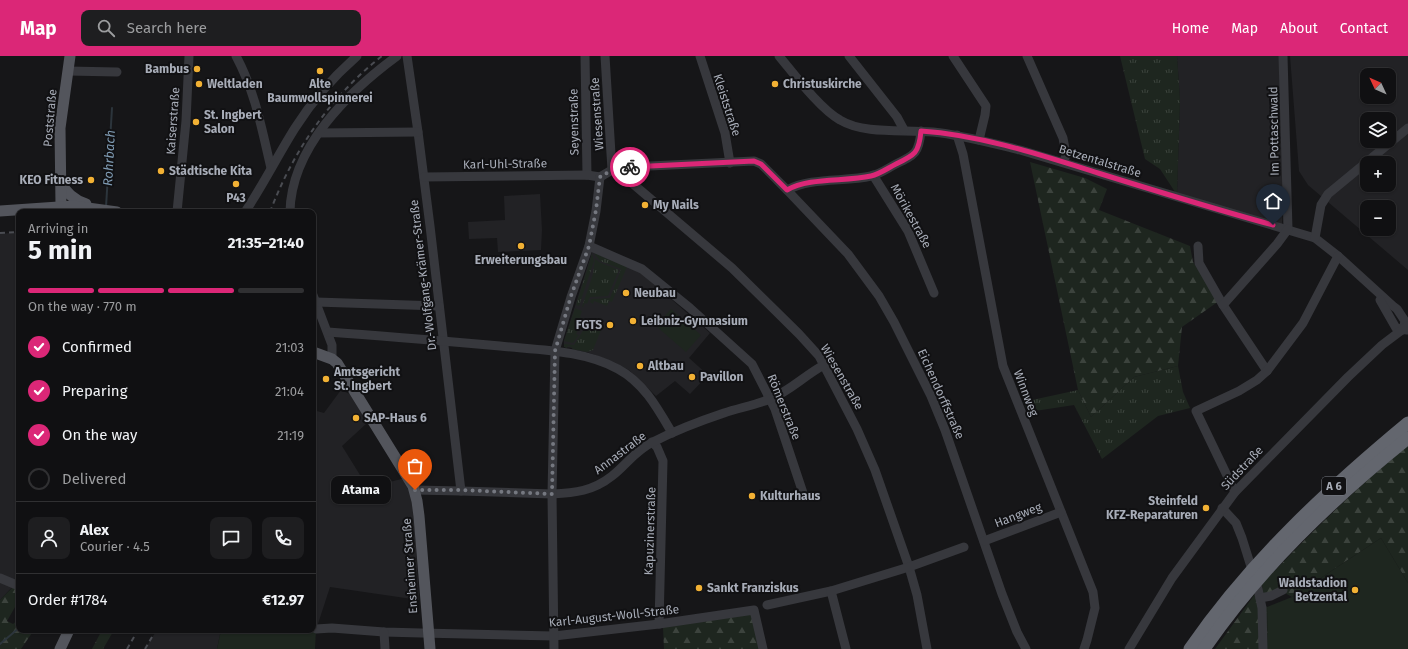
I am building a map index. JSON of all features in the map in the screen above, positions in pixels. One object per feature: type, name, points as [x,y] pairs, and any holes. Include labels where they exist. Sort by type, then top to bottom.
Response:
[{"type":"highway","name":"A 6","points":[[1204,649],[1247,592],[1268,560],[1322,498],[1408,423]]},
{"type":"highway","name":"A 6","points":[[1190,649],[1221,605],[1244,578],[1300,535],[1350,487],[1408,438]]},
{"type":"main road","name":"Poststraße","points":[[62,206],[60,182],[60,123],[70,56]]},
{"type":"main road","points":[[60,182],[72,198],[97,209]]},
{"type":"main road","points":[[25,209],[72,206],[97,209]]},
{"type":"main road","points":[[0,211],[16,210]]},
{"type":"main road","points":[[316,353],[332,358]]},
{"type":"main road","name":"Ensheimer Straße","points":[[332,358],[345,375],[415,490],[419,516],[430,649]]},
{"type":"main road","points":[[60,649],[68,633]]},
{"type":"street","name":"Kaiserstraße","points":[[177,209],[186,121],[189,56]]},
{"type":"street","points":[[236,56],[249,83],[271,168]]},
{"type":"street","points":[[247,209],[310,106],[332,79],[357,56]]},
{"type":"street","points":[[290,209],[291,195],[295,178],[301,163],[319,133],[349,97],[397,56]]},
{"type":"street","name":"Dr.-Wolfgang-Krämer-Straße","points":[[407,56],[424,177],[461,490]]},
{"type":"street","name":"Seyenstraße","points":[[585,56],[587,175]]},
{"type":"street","name":"Wiesenstraße","points":[[605,56],[612,170],[626,178],[732,268],[799,334],[824,365],[858,429],[875,470],[917,595],[927,649]]},
{"type":"street","name":"Kleiststraße","points":[[700,56],[725,133],[730,163]]},
{"type":"street","name":"Betzentalstraße","points":[[778,56],[820,103],[840,121],[864,128],[921,131],[957,135],[979,140],[1064,162],[1315,238],[1338,256],[1372,287],[1396,328],[1406,328]]},
{"type":"street","points":[[849,56],[897,118],[904,130]]},
{"type":"street","points":[[953,56],[986,106],[979,140]]},
{"type":"street","points":[[1027,56],[1062,138],[1066,154],[1064,162]]},
{"type":"street","name":"Im Pottaschwald","points":[[1283,56],[1288,229]]},
{"type":"street","points":[[68,71],[117,72]]},
{"type":"street","points":[[1315,238],[1321,205],[1328,194],[1408,128]]},
{"type":"street","points":[[787,190],[792,187],[809,183],[873,175],[915,153],[920,144],[921,131]]},
{"type":"street","points":[[319,133],[418,132]]},
{"type":"street","name":"Winnweg","points":[[957,135],[963,154],[1003,366],[1092,592],[1095,608],[1088,640],[1084,649]]},
{"type":"street","name":"Eichendorffstraße","points":[[612,170],[629,167],[754,161],[761,164],[848,254],[880,296],[931,396],[945,430],[1008,612],[1026,649]]},
{"type":"street","points":[[587,175],[600,177],[612,170]]},
{"type":"street","name":"Karl-Uhl-Straße","points":[[424,177],[587,175]]},
{"type":"street","name":"Mörikestraße","points":[[873,175],[911,235],[934,293]]},
{"type":"street","points":[[554,649],[552,494],[555,351],[571,296],[589,246],[596,210],[600,177]]},
{"type":"street","points":[[1223,304],[1280,241],[1288,229]]},
{"type":"street","name":"Römerstraße","points":[[589,246],[642,269],[665,286],[752,364],[775,409],[804,493]]},
{"type":"street","points":[[1198,246],[1197,254],[1199,263],[1223,304],[1267,371]]},
{"type":"street","points":[[1235,492],[1196,411],[1239,391],[1257,380],[1267,371],[1303,322],[1338,256]]},
{"type":"street","points":[[316,299],[439,306]]},
{"type":"street","points":[[316,304],[332,345],[332,358]]},
{"type":"street","name":"Südstraße","points":[[1129,649],[1172,578],[1235,492],[1348,377],[1382,345],[1406,328]]},
{"type":"street","points":[[328,332],[555,351],[592,358],[630,376],[653,400],[672,433]]},
{"type":"street","name":"Annastraße","points":[[415,490],[461,490],[565,494],[587,490],[612,476],[640,450],[652,442],[723,413],[770,400],[788,390],[824,365]]},
{"type":"street","name":"Kapuzinerstraße","points":[[652,442],[657,447],[663,461],[659,624]]},
{"type":"street","points":[[1222,508],[1236,524],[1242,538],[1260,598],[1264,649]]},
{"type":"street","name":"Hangweg","points":[[984,541],[1061,512]]},
{"type":"street","points":[[767,605],[831,591],[909,568],[964,548]]},
{"type":"street","points":[[0,578],[16,585]]},
{"type":"street","points":[[1260,598],[1271,596],[1283,590]]},
{"type":"street","points":[[831,591],[846,649]]},
{"type":"street","name":"Karl-August-Woll-Straße","points":[[316,629],[341,628],[384,632],[554,636],[659,624],[754,610],[763,649]]},
{"type":"street","points":[[384,632],[385,649]]},
{"type":"shaded area","points":[[1177,56],[1287,56],[1282,225],[1177,195],[1180,100]]},
{"type":"shaded area","points":[[1290,56],[1408,56],[1408,270],[1368,236],[1396,236],[1396,200],[1360,200],[1360,229],[1308,185],[1299,171]]},
{"type":"shaded area","points":[[540,194],[542,230],[541,250],[498,252],[497,238],[469,239],[468,222],[505,220],[504,196]]},
{"type":"shaded area","points":[[16,232],[16,584],[0,600],[0,234]]},
{"type":"shaded area","name":"Leibniz-Gymnasium","points":[[592,252],[640,272],[710,333],[689,358],[708,375],[690,394],[675,381],[656,396],[630,371],[616,363],[587,352],[564,347],[564,341]]},
{"type":"shaded area","points":[[341,390],[352,395],[367,423],[342,446],[360,475],[369,484],[386,483],[405,478],[411,489],[414,511],[419,600],[330,587],[316,630],[316,411],[324,413]]},
{"type":"shaded area","points":[[155,633],[220,633],[217,649],[145,649]]},
{"type":"green space","points":[[1120,56],[1177,56],[1180,100],[1177,195],[1160,169],[1145,159]]},
{"type":"green space","points":[[1030,162],[1085,178],[1107,189],[1099,210],[1190,246],[1193,262],[1219,301],[1182,327],[1178,366],[1134,377],[1091,417],[1078,390]]},
{"type":"green space","points":[[594,253],[627,267],[612,302],[609,301],[607,306],[594,301],[593,304],[590,302],[591,299],[610,298],[621,269],[600,261]]},
{"type":"green space","points":[[592,254],[594,261],[579,306],[576,305]]},
{"type":"green space","points":[[595,258],[599,262],[619,270],[608,296],[590,297],[587,304],[585,303],[582,307],[593,274]]},
{"type":"green space","points":[[575,308],[582,311],[580,317],[586,320],[582,330],[579,328],[576,334],[579,335],[573,343],[564,341]]},
{"type":"green space","points":[[671,309],[701,335],[686,352],[656,326]]},
{"type":"green space","points":[[587,324],[601,330],[593,350],[587,352],[572,349],[573,348],[568,346],[567,348],[564,347],[564,344],[574,345]]},
{"type":"green space","points":[[1178,366],[1183,392],[1190,408],[1158,416],[1102,459],[1074,405],[1028,412],[1023,402],[1078,390],[1091,417],[1134,377]]},
{"type":"green space","points":[[1408,446],[1408,583],[1381,538],[1292,597],[1278,589],[1263,599],[1262,584],[1314,530],[1351,495]]},
{"type":"green space","name":"Waldstadion Betzental","points":[[1381,538],[1408,583],[1408,649],[1268,649],[1267,607],[1292,597]]},
{"type":"green space","points":[[16,584],[16,605],[7,621],[13,624],[16,622],[16,633],[32,633],[21,649],[0,649],[0,600]]},
{"type":"green space","points":[[1255,594],[1267,607],[1268,649],[1215,649]]},
{"type":"green space","points":[[751,614],[761,649],[664,649],[663,627]]},
{"type":"green space","points":[[100,633],[112,633],[103,649],[92,649]]},
{"type":"green space","points":[[220,633],[316,633],[315,649],[217,649]]},
{"type":"waterway","name":"Rohrbach","points":[[106,207],[112,108]]},
{"type":"waterway","name":"Rohrbach","points":[[0,644],[16,631]]},
{"type":"railway","points":[[271,209],[279,189],[290,168],[315,126],[346,89],[382,56]]},
{"type":"railway","points":[[0,233],[16,232]]},
{"type":"railway","points":[[127,649],[136,633]]},
{"type":"railway","points":[[145,649],[154,633]]},
{"type":"way so far","points":[[415,490],[461,490],[552,494],[555,351],[571,296],[589,246],[596,210],[600,177],[612,170],[630,167]]},
{"type":"place","name":"Bambus","points":[[197,69]]},
{"type":"place","name":"Alte Baumwollspinnerei","points":[[320,71]]},
{"type":"place","name":"Weltladen","points":[[199,84]]},
{"type":"place","name":"Christuskirche","points":[[775,84]]},
{"type":"place","name":"St. Ingbert Salon","points":[[196,122]]},
{"type":"place","name":"Städtische Kita","points":[[161,171]]},
{"type":"place","name":"KEO Fitness","points":[[91,180]]},
{"type":"place","name":"P43","points":[[236,184]]},
{"type":"place","name":"My Nails","points":[[645,205]]},
{"type":"place","name":"Erweiterungsbau","points":[[521,246]]},
{"type":"place","name":"Neubau","points":[[626,293]]},
{"type":"place","name":"Leibniz-Gymnasium","points":[[633,321]]},
{"type":"place","name":"FGTS","points":[[610,325]]},
{"type":"place","name":"Altbau","points":[[640,366]]},
{"type":"place","name":"Pavillon","points":[[692,377]]},
{"type":"place","name":"Amtsgericht St. Ingbert","points":[[326,379]]},
{"type":"place","name":"SAP-Haus 6","points":[[356,418]]},
{"type":"place","name":"Atama","points":[[415,490]]},
{"type":"place","name":"Kulturhaus","points":[[752,496]]},
{"type":"place","name":"Steinfeld KFZ-Reparaturen","points":[[1206,508]]},
{"type":"place","name":"Sankt Franziskus","points":[[699,588]]},
{"type":"place","name":"Waldstadion Betzental","points":[[1355,590]]},
{"type":"route","points":[[630,167],[754,161],[761,164],[787,190],[792,187],[809,183],[873,175],[912,156],[918,150],[921,131],[934,132],[957,135],[1064,162],[1273,225]]}]
